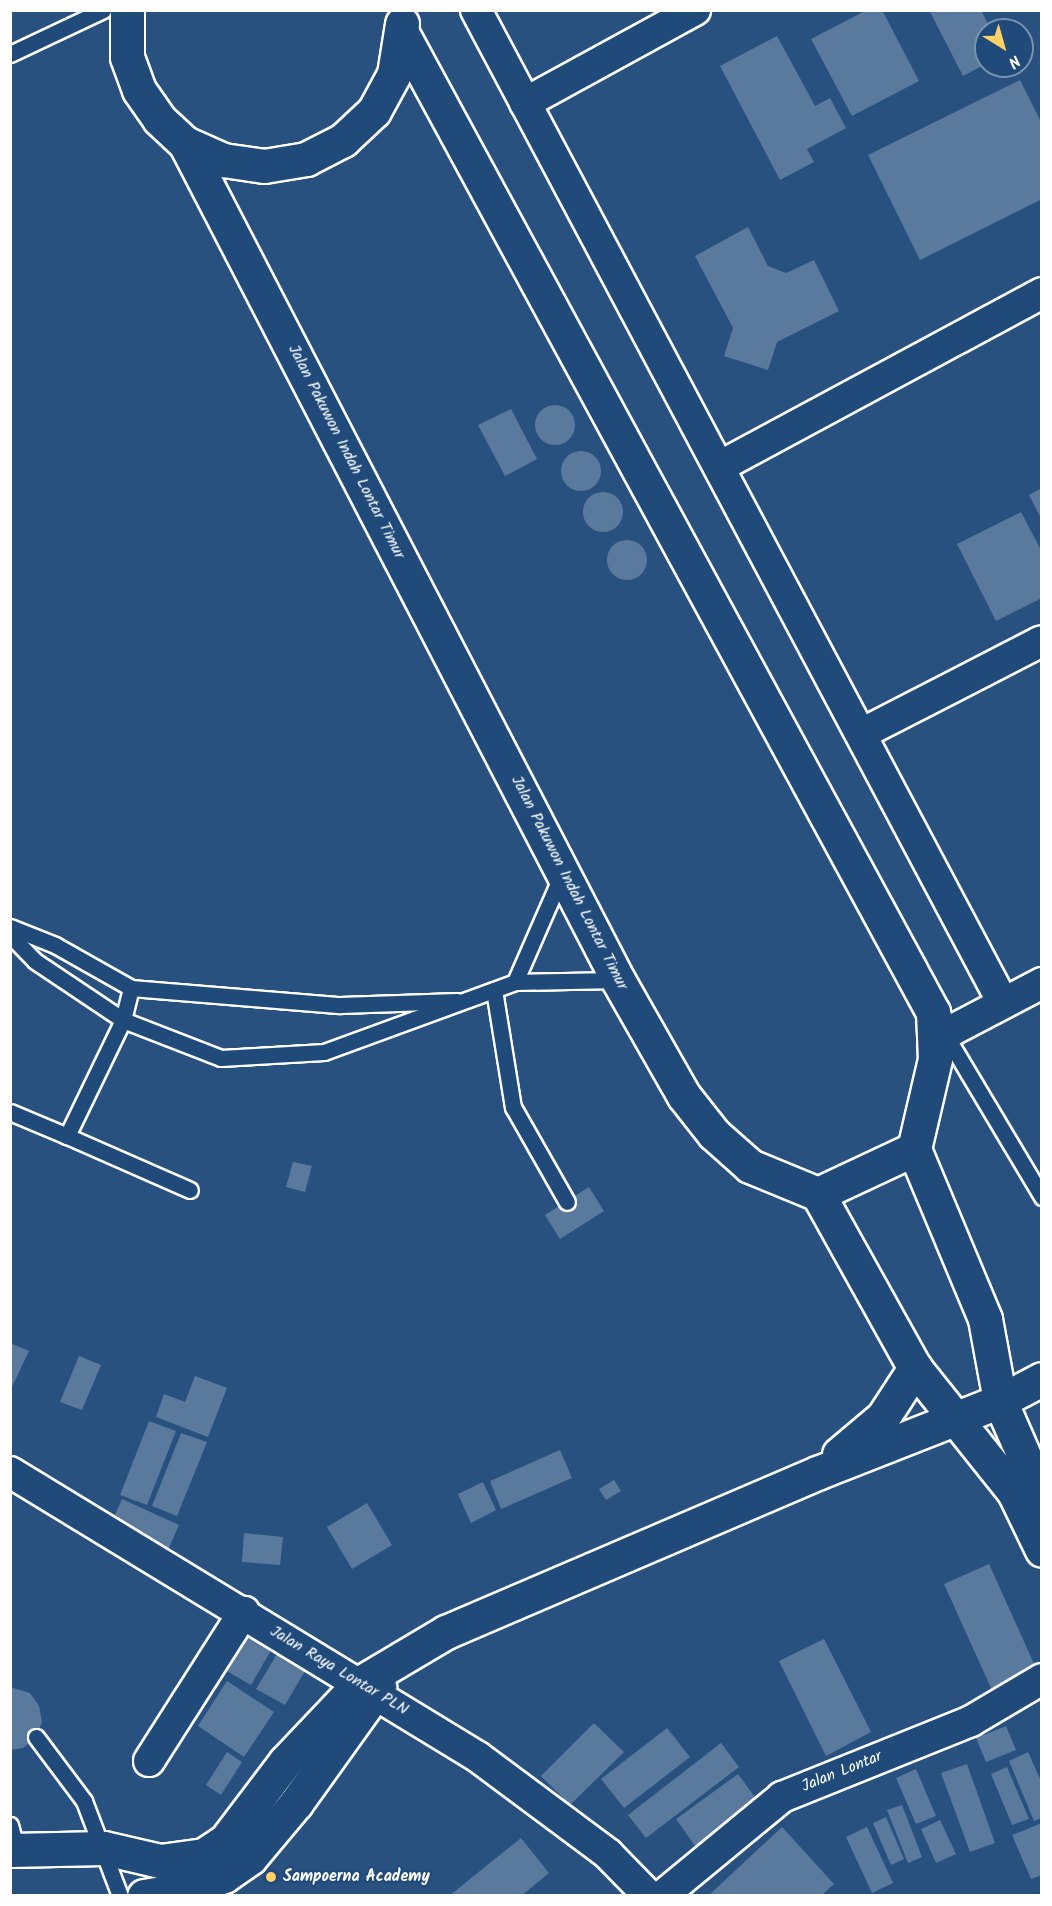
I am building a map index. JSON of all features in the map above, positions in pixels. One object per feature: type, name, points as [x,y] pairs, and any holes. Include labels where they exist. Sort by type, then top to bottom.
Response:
[{"type":"street","points":[[476,10],[1004,1003]]},
{"type":"street","points":[[525,103],[695,10]]},
{"type":"street","points":[[118,13],[127,57],[139,90],[159,119],[185,142],[223,160],[264,166],[306,159],[343,140],[374,111],[389,83],[401,22]]},
{"type":"street","points":[[401,22],[939,1023],[932,1079],[914,1149],[985,1319],[1000,1401],[1041,1497]]},
{"type":"street","name":"Jalan Pakuwon Indah Lontar Timur","points":[[185,142],[618,980],[684,1096],[714,1134],[750,1166],[818,1194]]},
{"type":"street","points":[[719,467],[1041,293]]},
{"type":"street","points":[[861,734],[1041,641]]},
{"type":"street","points":[[939,1023],[1004,1003],[1041,983]]},
{"type":"street","points":[[914,1149],[818,1194],[915,1368],[1014,1492],[1041,1550]]},
{"type":"street","points":[[817,1473],[883,1417],[915,1368]]},
{"type":"street","points":[[12,1841],[104,1848],[160,1861],[204,1855],[226,1840],[285,1762],[374,1682],[446,1632],[817,1473],[1000,1401],[1041,1379]]},
{"type":"street","name":"Jalan Raya Lontar PLN","points":[[10,1472],[244,1612],[374,1682],[608,1854],[649,1896]]},
{"type":"street","points":[[149,1761],[244,1612]]},
{"type":"street","name":"Jalan Lontar","points":[[662,1896],[783,1797],[971,1721],[1041,1678]]},
{"type":"street","points":[[144,1896],[191,1888],[224,1876],[250,1858],[374,1682]]},
{"type":"lane","points":[[10,54],[118,13]]},
{"type":"lane","points":[[515,982],[563,870]]},
{"type":"lane","points":[[10,927],[55,945],[131,988],[340,1005],[466,1001]]},
{"type":"lane","points":[[10,935],[35,961],[123,1020],[221,1058],[285,1058],[324,1052],[515,982],[618,980]]},
{"type":"lane","points":[[67,1136],[123,1020],[131,988]]},
{"type":"lane","points":[[494,990],[513,1107],[567,1202]]},
{"type":"lane","points":[[939,1023],[1041,1197]]},
{"type":"lane","points":[[10,1112],[190,1190]]},
{"type":"lane","points":[[36,1737],[84,1801],[104,1848],[120,1896]]},
{"type":"building","points":[[867,10],[882,10],[919,81],[852,116],[811,39]]},
{"type":"building","points":[[929,10],[981,10],[985,18],[974,18],[974,70],[963,76]]},
{"type":"building","points":[[777,36],[815,106],[830,98],[846,128],[807,149],[814,162],[780,180],[720,66]]},
{"type":"building","points":[[1020,80],[1042,124],[1042,199],[920,260],[868,155]]},
{"type":"building","points":[[748,227],[768,266],[786,273],[814,260],[839,311],[777,342],[768,370],[724,356],[733,328],[695,256]]},
{"type":"building","points":[[555,405],[569,411],[575,425],[569,439],[555,445],[541,439],[535,425],[541,411]]},
{"type":"building","points":[[511,409],[537,459],[505,476],[478,425]]},
{"type":"building","points":[[581,451],[595,457],[601,471],[595,485],[581,491],[567,485],[561,471],[567,457]]},
{"type":"building","points":[[1042,488],[1042,520],[1029,495]]},
{"type":"building","points":[[603,492],[617,498],[623,512],[617,526],[603,532],[589,526],[583,512],[589,498]]},
{"type":"building","points":[[1021,512],[1042,552],[1042,598],[996,621],[957,544]]},
{"type":"building","points":[[627,540],[641,546],[647,560],[641,574],[627,580],[613,574],[607,560],[613,546]]},
{"type":"building","points":[[293,1162],[312,1166],[305,1192],[286,1187]]},
{"type":"building","points":[[589,1187],[604,1211],[560,1239],[545,1215]]},
{"type":"building","points":[[10,1343],[29,1351],[10,1391]]},
{"type":"building","points":[[79,1356],[101,1365],[82,1410],[60,1402]]},
{"type":"building","points":[[195,1376],[227,1388],[208,1437],[156,1417],[164,1394],[185,1402]]},
{"type":"building","points":[[149,1421],[176,1431],[147,1505],[120,1495]]},
{"type":"building","points":[[181,1433],[207,1442],[177,1516],[152,1506]]},
{"type":"building","points":[[560,1450],[572,1478],[501,1509],[490,1481]]},
{"type":"building","points":[[614,1480],[621,1491],[606,1500],[599,1489]]},
{"type":"building","points":[[483,1482],[496,1510],[471,1523],[458,1494]]},
{"type":"building","points":[[122,1499],[179,1525],[168,1550],[111,1524]]},
{"type":"building","points":[[367,1503],[392,1545],[352,1569],[327,1527]]},
{"type":"building","points":[[244,1533],[283,1537],[280,1565],[242,1562]]},
{"type":"building","points":[[989,1564],[1040,1677],[995,1697],[944,1584]]},
{"type":"building","points":[[248,1633],[273,1647],[251,1685],[225,1670]]},
{"type":"building","points":[[824,1639],[871,1732],[826,1756],[779,1661]]},
{"type":"building","points":[[280,1649],[308,1666],[285,1705],[256,1689]]},
{"type":"building","points":[[227,1681],[274,1712],[244,1757],[198,1726]]},
{"type":"building","points":[[10,1687],[30,1693],[39,1706],[42,1722],[36,1737],[23,1748],[10,1750]]},
{"type":"building","points":[[594,1723],[624,1752],[570,1805],[541,1776]]},
{"type":"building","points":[[1006,1726],[1016,1750],[986,1762],[976,1738]]},
{"type":"building","points":[[667,1728],[690,1757],[624,1808],[601,1779]]},
{"type":"building","points":[[721,1743],[739,1767],[646,1838],[628,1815]]},
{"type":"building","points":[[227,1752],[242,1762],[221,1795],[206,1785]]},
{"type":"building","points":[[1028,1752],[1042,1783],[1042,1818],[1034,1821],[1009,1761]]},
{"type":"building","points":[[967,1764],[995,1843],[970,1852],[941,1773]]},
{"type":"building","points":[[1007,1767],[1029,1819],[1012,1825],[991,1774]]},
{"type":"building","points":[[916,1769],[936,1816],[916,1824],[896,1778]]},
{"type":"building","points":[[738,1774],[760,1804],[698,1850],[676,1819]]},
{"type":"building","points":[[902,1805],[922,1857],[908,1863],[887,1810]]},
{"type":"building","points":[[886,1817],[904,1859],[891,1865],[873,1823]]},
{"type":"building","points":[[940,1820],[956,1854],[936,1863],[921,1829]]},
{"type":"building","points":[[1042,1823],[1042,1875],[1031,1879],[1012,1835]]},
{"type":"building","points":[[782,1827],[834,1884],[821,1896],[708,1896]]},
{"type":"building","points":[[867,1827],[893,1883],[872,1893],[846,1837]]},
{"type":"building","points":[[521,1838],[549,1873],[521,1896],[449,1896]]},
{"type":"place","name":"Sampoerna Academy","points":[[271,1877]]}]
